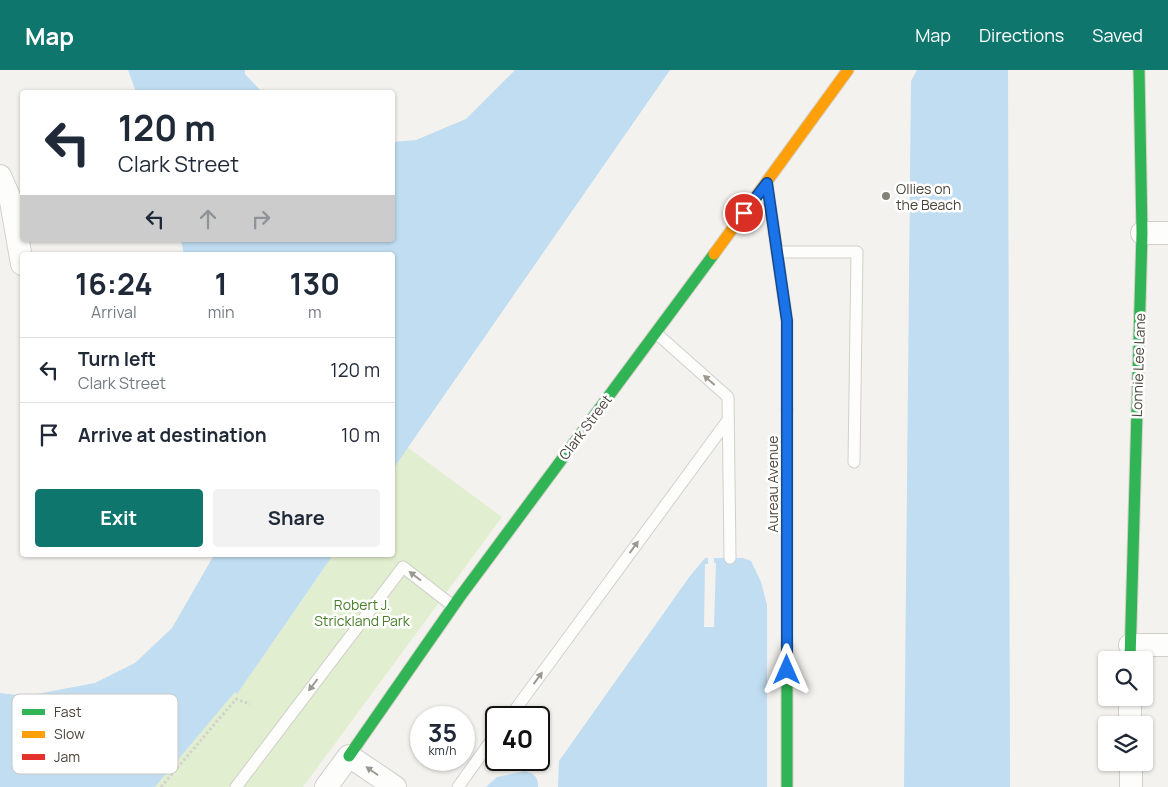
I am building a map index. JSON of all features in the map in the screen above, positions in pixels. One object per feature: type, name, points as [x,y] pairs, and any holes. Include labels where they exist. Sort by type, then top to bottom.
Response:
[{"type":"street","name":"Clark Street","points":[[326,787],[453,606],[767,183],[848,70]]},
{"type":"street","name":"Lonnie Lee Lane","points":[[1130,651],[1142,233],[1140,70]]},
{"type":"street","points":[[0,176],[11,201],[20,253]]},
{"type":"street","name":"Aureau Avenue","points":[[767,183],[787,321],[787,787]]},
{"type":"street","points":[[1142,233],[1168,233]]},
{"type":"street","points":[[1135,651],[1168,645]]},
{"type":"street","points":[[349,756],[395,787]]},
{"type":"street","points":[[1131,771],[1131,787]]},
{"type":"lane","points":[[777,252],[857,252],[854,462]]},
{"type":"lane","points":[[656,333],[728,396],[730,558]]},
{"type":"lane","points":[[518,706],[728,420]]},
{"type":"lane","points":[[236,787],[403,568],[453,606]]},
{"type":"lane","points":[[458,787],[485,749]]},
{"type":"path","points":[[178,767],[236,700],[250,704]]},
{"type":"path","points":[[161,787],[172,774]]},
{"type":"green space","name":"Robert J. Strickland Park","points":[[407,447],[502,517],[303,787],[155,787],[166,774],[178,774],[178,760],[235,692],[237,694],[332,557],[395,557],[395,466]]},
{"type":"water","points":[[128,70],[245,70],[245,74],[260,90],[135,90]]},
{"type":"water","points":[[515,70],[670,70],[395,466],[395,252],[183,252],[181,242],[395,242],[395,142],[416,140],[466,119]]},
{"type":"water","points":[[917,70],[1008,70],[1010,787],[904,787],[911,81]]},
{"type":"water","points":[[213,557],[332,557],[237,694],[235,692],[178,760],[178,694],[37,694],[95,683],[135,663],[172,628]]},
{"type":"water","points":[[705,558],[743,558],[751,561],[761,582],[767,605],[767,787],[558,787],[559,761],[690,576]]},
{"type":"water","points":[[0,693],[12,694],[12,774],[166,774],[155,787],[0,787]]},
{"type":"water","points":[[525,771],[535,776],[538,787],[486,787],[497,777]]},
{"type":"pier","points":[[708,556],[714,556],[714,563],[716,563],[714,627],[704,627],[705,564],[708,564]]},
{"type":"traffic: fast","points":[[1130,651],[1142,233],[1139,70]]},
{"type":"traffic: fast","points":[[349,756],[459,598],[714,254]]},
{"type":"traffic: fast","points":[[787,645],[787,787]]},
{"type":"traffic: slow","points":[[714,254],[848,70]]},
{"type":"traffic: slow","points":[[787,410],[787,645]]},
{"type":"traffic: jam","points":[[767,183],[787,321],[787,410]]},
{"type":"place","name":"Ollies on the Beach","points":[[886,196]]},
{"type":"route","points":[[744,213],[767,183],[787,321],[787,670]]}]
